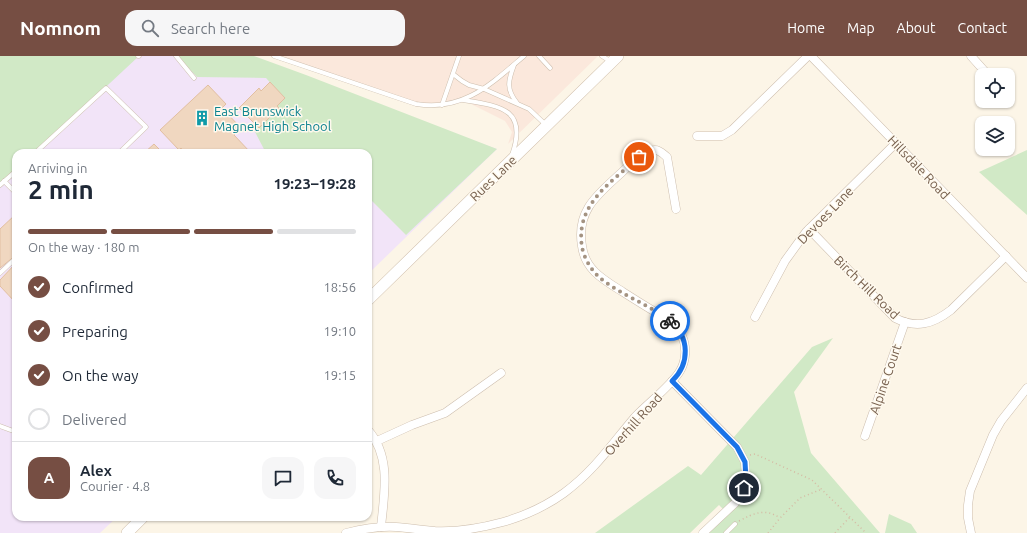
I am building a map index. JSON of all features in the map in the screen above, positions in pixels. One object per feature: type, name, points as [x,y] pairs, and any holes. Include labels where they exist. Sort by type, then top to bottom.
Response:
[{"type":"main road","name":"Rues Lane","points":[[372,296],[615,59]]},
{"type":"main road","points":[[126,533],[139,521]]},
{"type":"street","points":[[698,136],[722,136],[732,130],[808,56]]},
{"type":"street","name":"Hillsdale Road","points":[[811,56],[1027,278]]},
{"type":"street","points":[[970,56],[981,68]]},
{"type":"street","name":"Devoes Lane","points":[[755,318],[794,247],[809,229],[896,143]]},
{"type":"street","name":"Overhill Road","points":[[346,533],[362,529],[381,527],[436,531],[461,531],[480,527],[516,517],[543,505],[563,494],[597,464],[636,417],[680,372],[685,357],[685,345],[679,330],[668,319],[596,274],[586,260],[582,249],[580,238],[583,220],[590,204],[597,195],[639,157],[648,151],[656,150],[667,157],[676,209]]},
{"type":"street","name":"Birch Hill Road","points":[[809,229],[895,318],[905,322],[918,324],[928,323],[951,310],[1006,256]]},
{"type":"street","name":"Alpine Court","points":[[865,436],[905,322]]},
{"type":"street","points":[[377,441],[412,425],[445,413],[501,373]]},
{"type":"street","points":[[672,381],[737,447],[743,456],[747,471],[746,480],[740,496],[703,533]]},
{"type":"street","points":[[971,533],[968,518],[970,491],[998,426],[1027,388]]},
{"type":"street","points":[[372,435],[377,441],[384,462],[385,485],[381,527]]},
{"type":"lane","points":[[176,56],[194,78]]},
{"type":"lane","points":[[274,56],[416,104],[426,106],[442,106],[463,100],[484,89],[524,56]]},
{"type":"lane","points":[[442,106],[459,56]]},
{"type":"lane","points":[[539,56],[550,68]]},
{"type":"lane","points":[[602,56],[615,59]]},
{"type":"lane","points":[[515,64],[509,78],[509,86],[512,97],[519,105]]},
{"type":"lane","points":[[453,74],[469,85],[484,89],[529,109],[546,126]]},
{"type":"lane","points":[[40,149],[106,88],[146,127],[122,149]]},
{"type":"lane","points":[[463,100],[493,105],[503,109],[511,115],[516,125],[517,135],[516,145],[509,162]]},
{"type":"lane","points":[[0,185],[12,175]]},
{"type":"lane","points":[[4,182],[12,189]]},
{"type":"lane","points":[[0,273],[12,262]]},
{"type":"lane","points":[[0,426],[12,430]]},
{"type":"lane","points":[[726,533],[735,524]]},
{"type":"path","points":[[743,456],[755,454],[812,480],[866,533]]},
{"type":"path","points":[[768,533],[780,518],[800,498],[822,489]]},
{"type":"path","points":[[735,524],[746,517],[764,511],[772,513],[780,518]]},
{"type":"path","points":[[835,533],[850,517]]},
{"type":"shaded area","points":[[0,56],[237,56],[497,149],[372,270],[372,149],[12,149],[12,521],[113,521],[100,533],[0,533]]},
{"type":"shaded area","points":[[274,56],[598,56],[508,144],[512,132],[505,121],[463,100],[426,106]]},
{"type":"green space","points":[[0,56],[139,56],[39,149],[12,149],[12,174],[0,185]]},
{"type":"green space","points":[[177,56],[254,56],[497,149],[406,235],[372,201],[372,149],[264,149],[254,130],[278,109],[276,106],[284,98],[266,78],[197,77]]},
{"type":"green space","points":[[1027,150],[1027,215],[979,172]]},
{"type":"green space","points":[[833,338],[794,392],[811,453],[880,533],[703,533],[725,511],[719,505],[690,533],[595,533],[688,466],[701,475],[812,347]]},
{"type":"green space","points":[[889,514],[911,524],[917,533],[885,533]]},
{"type":"building","points":[[270,82],[285,98],[277,106],[279,108],[259,128],[239,108],[259,88],[261,91]]},
{"type":"building","name":"East Brunswick Magnet High School","points":[[208,85],[226,104],[222,108],[241,128],[234,135],[247,149],[178,149],[160,130]]},
{"type":"building","points":[[154,144],[159,149],[148,149]]},
{"type":"building","points":[[12,218],[12,258],[0,268],[0,229]]},
{"type":"building","points":[[12,267],[12,299],[0,286],[0,280]]},
{"type":"way so far","points":[[639,157],[597,195],[590,204],[584,215],[581,226],[580,238],[582,249],[586,260],[596,274],[670,321]]},
{"type":"place","name":"East Brunswick Magnet High School","points":[[202,118]]},
{"type":"route","points":[[670,321],[679,330],[683,337],[686,349],[680,372],[672,381],[737,447],[743,456],[747,471],[744,488]]}]
